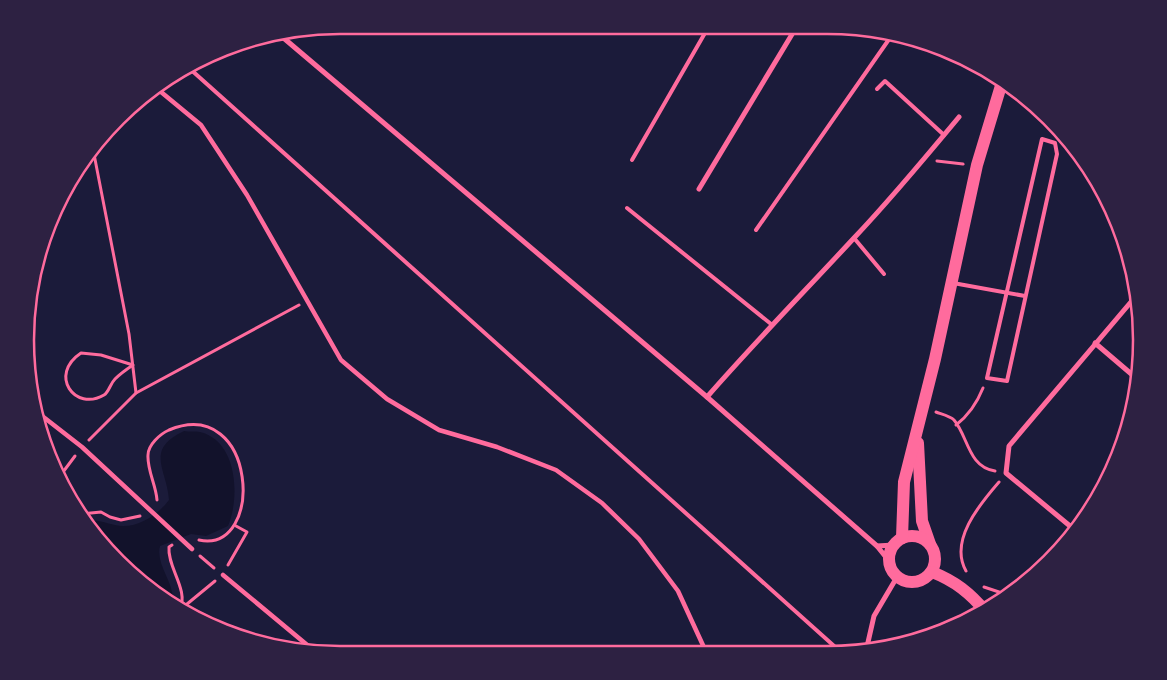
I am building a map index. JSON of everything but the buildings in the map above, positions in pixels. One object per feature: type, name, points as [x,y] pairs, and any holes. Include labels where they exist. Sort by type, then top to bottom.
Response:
[{"type":"main road","points":[[918,434],[922,521],[936,557],[932,572],[927,578],[912,583],[898,577],[892,571],[889,561],[898,541],[904,482],[918,434],[977,165],[1001,88]]},
{"type":"main road","points":[[898,541],[917,536],[930,544]]},
{"type":"main road","points":[[932,572],[952,580],[971,595],[980,605]]},
{"type":"street","points":[[699,189],[793,34]]},
{"type":"street","points":[[285,39],[706,397],[877,546],[889,561]]},
{"type":"street","points":[[161,92],[201,125],[247,195],[341,360],[387,399],[439,430],[497,447],[556,470],[602,502],[639,539],[678,590],[702,646]]},
{"type":"street","points":[[706,397],[771,324],[854,238],[959,117]]},
{"type":"street","points":[[1070,526],[1006,473],[1009,446],[1131,302]]},
{"type":"street","points":[[1095,343],[1132,374]]},
{"type":"street","points":[[44,417],[82,448],[192,549]]},
{"type":"street","points":[[877,546],[898,541]]},
{"type":"street","points":[[223,575],[307,645]]},
{"type":"street","points":[[868,644],[874,616],[898,577]]},
{"type":"lane","points":[[632,160],[704,34]]},
{"type":"lane","points":[[756,230],[888,40]]},
{"type":"lane","points":[[193,72],[834,646]]},
{"type":"lane","points":[[877,89],[885,81],[944,135]]},
{"type":"lane","points":[[1042,139],[1055,143],[1057,154],[1025,296],[1007,381],[987,378],[1005,292],[1042,139]]},
{"type":"lane","points":[[627,208],[771,324]]},
{"type":"lane","points":[[854,238],[884,274]]},
{"type":"lane","points":[[952,283],[1025,296]]},
{"type":"path","points":[[927,156],[939,162],[977,165]]},
{"type":"path","points":[[95,157],[133,365],[136,393]]},
{"type":"path","points":[[63,472],[82,448],[136,393],[308,300]]},
{"type":"path","points":[[82,353],[101,354],[133,365],[113,380],[105,394],[90,400],[75,396],[67,386],[65,373],[71,360],[82,353]]},
{"type":"path","points":[[956,425],[966,418],[978,400],[987,378]]},
{"type":"path","points":[[924,406],[954,420],[969,451],[986,470],[1006,473]]},
{"type":"path","points":[[156,504],[157,498],[148,453],[153,442],[166,431],[184,424],[203,424],[215,431],[229,444],[238,457],[244,494],[242,512],[236,526],[229,533],[215,540],[196,540]]},
{"type":"path","points":[[969,577],[961,563],[962,537],[984,500],[1006,473]]},
{"type":"path","points":[[88,513],[101,512],[121,520],[143,514]]},
{"type":"path","points":[[176,544],[169,547],[168,556],[182,593],[181,601]]},
{"type":"path","points":[[192,549],[223,575]]},
{"type":"path","points":[[986,595],[982,588],[1000,593]]},
{"type":"shaded area","points":[[184,431],[200,432],[213,437],[229,458],[234,486],[234,501],[228,526],[206,536],[191,534],[160,546],[160,561],[173,597],[123,557],[94,521],[123,526],[138,524],[164,506],[169,500],[162,470],[161,453],[164,445]]}]
